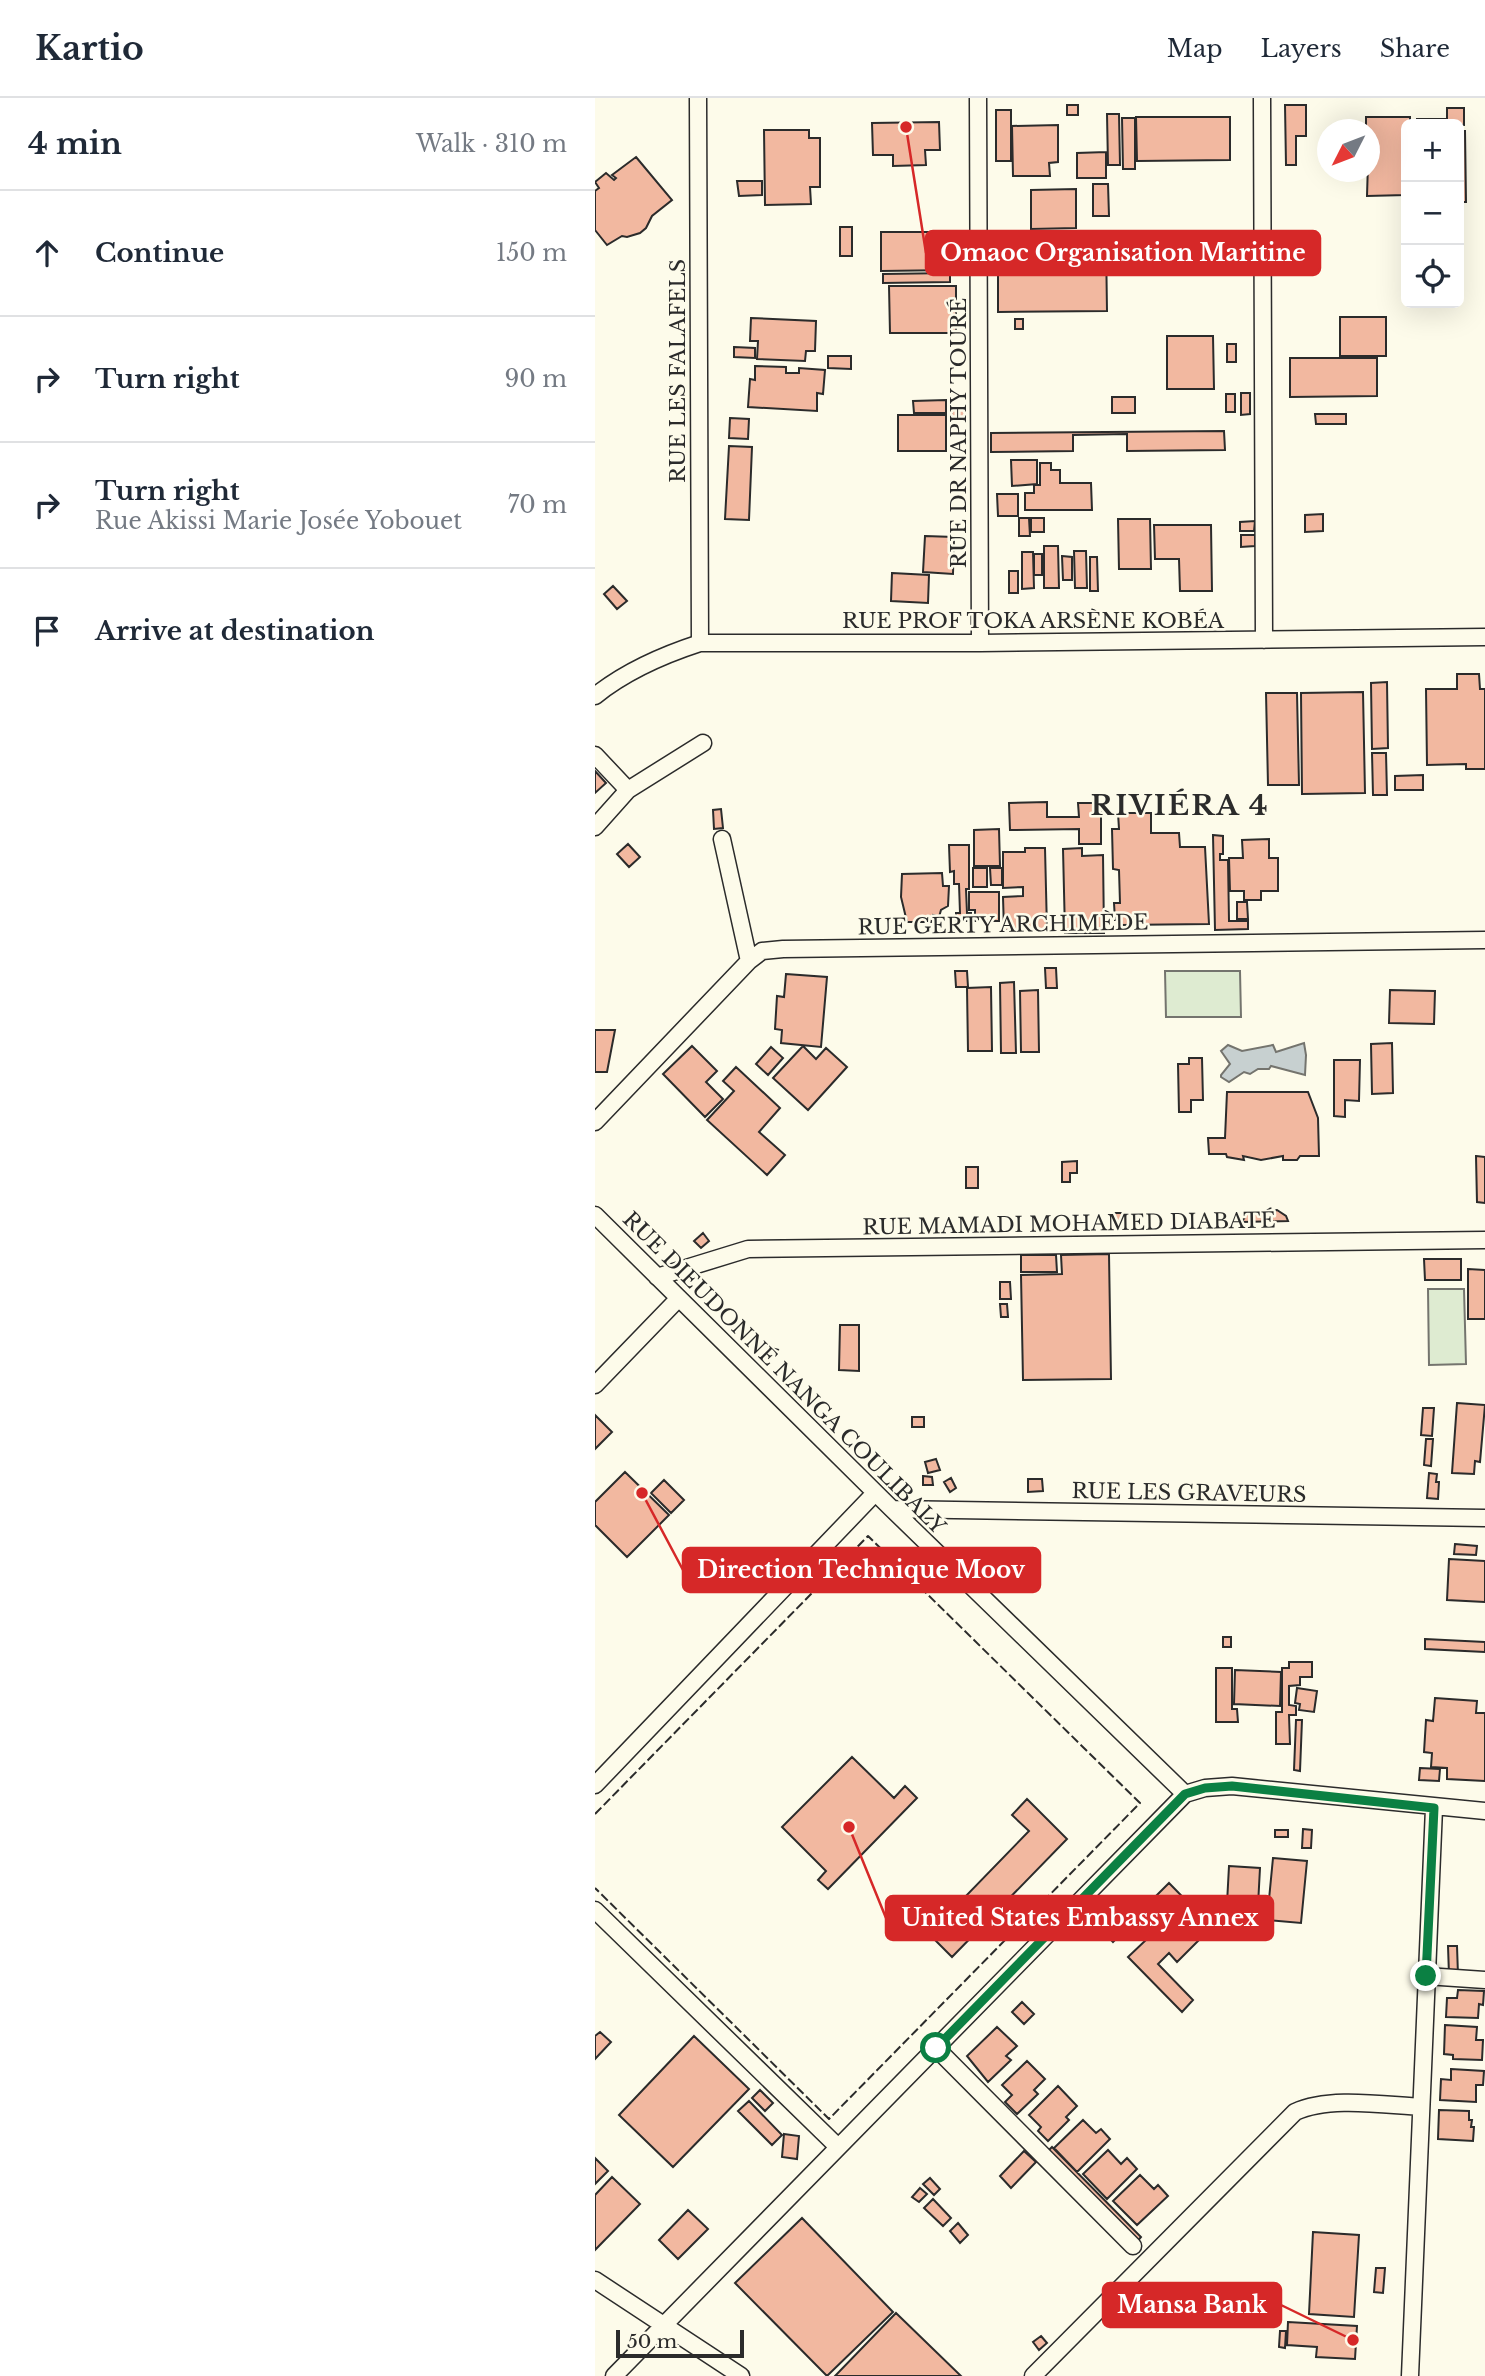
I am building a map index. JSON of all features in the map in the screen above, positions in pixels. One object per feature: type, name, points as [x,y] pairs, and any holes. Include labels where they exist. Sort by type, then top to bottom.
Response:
[{"type":"street","name":"RUE LES FALAFELS","points":[[698,98],[700,643]]},
{"type":"street","name":"RUE DR NAPHY TOURÉ","points":[[978,98],[980,643]]},
{"type":"street","points":[[1262,98],[1264,640]]},
{"type":"street","name":"RUE PROF TOKA ARSÈNE KOBÉA","points":[[595,696],[642,666],[700,643],[980,643],[1485,637]]},
{"type":"street","points":[[595,827],[628,790],[703,743]]},
{"type":"street","points":[[595,755],[628,790]]},
{"type":"street","points":[[722,839],[749,961]]},
{"type":"street","name":"RUE GERTY ARCHIMÈDE","points":[[595,1122],[749,961],[762,951],[1485,940]]},
{"type":"street","name":"RUE DIEUDONNÉ NANGA COULIBALY","points":[[595,1215],[892,1510],[1185,1794]]},
{"type":"street","name":"RUE MAMADI MOHAMED DIABATÉ","points":[[657,1277],[748,1249],[1485,1240]]},
{"type":"street","points":[[595,1385],[679,1298]]},
{"type":"street","points":[[595,1785],[875,1493]]},
{"type":"street","name":"RUE LES GRAVEURS","points":[[892,1510],[1485,1518]]},
{"type":"street","points":[[614,2376],[1185,1794],[1205,1788],[1232,1786],[1485,1811]]},
{"type":"street","points":[[1410,2376],[1434,1808]]},
{"type":"street","points":[[595,1910],[838,2147]]},
{"type":"street","points":[[1426,1976],[1485,1980]]},
{"type":"street","points":[[936,2048],[1133,2246]]},
{"type":"street","points":[[1033,2376],[1295,2112],[1306,2106],[1324,2103],[1421,2107]]},
{"type":"street","points":[[595,2280],[741,2376]]},
{"type":"green space","points":[[1165,971],[1240,971],[1241,1017],[1166,1017]]},
{"type":"green space","points":[[1428,1289],[1464,1289],[1466,1364],[1429,1365]]},
{"type":"shaded area","points":[[1304,1043],[1305,1075],[1271,1066],[1250,1074],[1244,1072],[1229,1082],[1221,1077],[1230,1064],[1221,1051],[1228,1045],[1242,1051],[1273,1045],[1276,1052]]},
{"type":"building","points":[[1067,105],[1078,105],[1078,115],[1067,115]]},
{"type":"building","points":[[1285,105],[1306,105],[1306,136],[1296,136],[1296,165],[1286,165]]},
{"type":"building","points":[[1447,108],[1464,108],[1464,119],[1447,119]]},
{"type":"building","points":[[996,110],[1011,110],[1011,161],[996,161]]},
{"type":"building","points":[[1107,114],[1119,114],[1120,165],[1108,165]]},
{"type":"building","points":[[1136,117],[1230,117],[1230,160],[1137,161]]},
{"type":"building","points":[[1410,117],[1401,119],[1401,195],[1367,196],[1367,182],[1380,182],[1380,119],[1366,119]]},
{"type":"building","points":[[1122,118],[1135,118],[1135,169],[1123,169]]},
{"type":"building","points":[[939,122],[940,150],[925,150],[926,165],[893,166],[893,155],[873,155],[872,123]]},
{"type":"building","points":[[1058,125],[1058,162],[1049,163],[1050,176],[1013,176],[1012,126]]},
{"type":"building","points":[[764,130],[809,130],[809,138],[820,138],[820,187],[810,187],[811,204],[765,205]]},
{"type":"building","points":[[1464,131],[1465,131],[1464,202]]},
{"type":"building","points":[[1106,152],[1106,178],[1077,178],[1077,153]]},
{"type":"building","points":[[636,157],[672,200],[652,216],[640,233],[622,236],[607,245],[595,230],[595,191],[599,188],[595,182],[606,173],[614,180],[616,178],[612,175]]},
{"type":"building","points":[[737,181],[762,181],[762,195],[739,196]]},
{"type":"building","points":[[1093,184],[1108,184],[1109,216],[1093,216]]},
{"type":"building","points":[[1076,189],[1076,228],[1031,229],[1031,190]]},
{"type":"building","points":[[840,227],[852,227],[852,256],[840,256]]},
{"type":"building","points":[[1077,231],[1101,231],[1101,236],[1078,236]]},
{"type":"building","points":[[881,232],[953,232],[953,270],[881,271]]},
{"type":"building","points":[[998,242],[1106,242],[1107,311],[998,312]]},
{"type":"building","points":[[950,273],[950,282],[883,283],[883,274]]},
{"type":"building","points":[[889,286],[956,286],[956,333],[890,333]]},
{"type":"building","points":[[1340,317],[1386,317],[1386,356],[1340,356]]},
{"type":"building","points":[[751,318],[816,321],[815,351],[806,351],[805,361],[757,359],[758,341],[750,341]]},
{"type":"building","points":[[1015,319],[1023,319],[1023,329],[1015,329]]},
{"type":"building","points":[[1167,336],[1213,336],[1214,389],[1167,389]]},
{"type":"building","points":[[1227,344],[1236,344],[1236,362],[1227,362]]},
{"type":"building","points":[[734,347],[755,348],[755,358],[734,357]]},
{"type":"building","points":[[828,356],[851,356],[851,369],[828,368]]},
{"type":"building","points":[[1290,358],[1377,358],[1377,396],[1290,397]]},
{"type":"building","points":[[755,366],[786,367],[786,373],[799,373],[799,368],[825,370],[823,394],[817,393],[817,411],[748,407],[750,379],[755,380]]},
{"type":"building","points":[[1241,393],[1250,393],[1250,414],[1241,415]]},
{"type":"building","points":[[1226,394],[1235,394],[1235,412],[1226,412]]},
{"type":"building","points":[[1112,397],[1135,397],[1135,413],[1112,413]]},
{"type":"building","points":[[946,400],[946,413],[914,413],[913,401]]},
{"type":"building","points":[[952,408],[965,408],[965,421],[951,420]]},
{"type":"building","points":[[1315,414],[1346,414],[1346,424],[1316,424]]},
{"type":"building","points":[[898,415],[946,415],[946,451],[898,451]]},
{"type":"building","points":[[730,418],[749,419],[748,439],[729,438]]},
{"type":"building","points":[[1224,431],[1225,450],[1127,451],[1127,434],[1073,435],[1073,451],[991,452],[991,433]]},
{"type":"building","points":[[729,446],[752,447],[749,520],[725,519]]},
{"type":"building","points":[[1011,460],[1037,460],[1037,484],[1012,486]]},
{"type":"building","points":[[1040,463],[1051,463],[1051,470],[1060,470],[1060,483],[1091,483],[1092,510],[1025,510],[1025,493],[1034,493],[1034,485],[1040,485]]},
{"type":"building","points":[[997,494],[1018,494],[1018,516],[998,516]]},
{"type":"building","points":[[1323,514],[1323,531],[1305,532],[1305,515]]},
{"type":"building","points":[[1019,518],[1029,518],[1030,536],[1019,536]]},
{"type":"building","points":[[1031,518],[1044,518],[1044,532],[1031,532]]},
{"type":"building","points":[[1118,519],[1150,519],[1151,569],[1119,569]]},
{"type":"building","points":[[1255,521],[1254,531],[1240,531],[1240,522]]},
{"type":"building","points":[[1154,525],[1211,525],[1212,591],[1180,591],[1179,559],[1155,559]]},
{"type":"building","points":[[1241,535],[1255,535],[1255,546],[1241,547]]},
{"type":"building","points":[[925,536],[954,537],[953,574],[923,572]]},
{"type":"building","points":[[1044,546],[1058,546],[1059,588],[1044,588]]},
{"type":"building","points":[[1074,551],[1086,551],[1087,588],[1075,588]]},
{"type":"building","points":[[1022,552],[1033,552],[1034,588],[1022,589]]},
{"type":"building","points":[[1034,554],[1042,554],[1042,575],[1034,575]]},
{"type":"building","points":[[1062,556],[1072,557],[1072,580],[1063,580]]},
{"type":"building","points":[[1090,557],[1097,557],[1098,591],[1090,591]]},
{"type":"building","points":[[1009,571],[1018,571],[1018,593],[1009,593]]},
{"type":"building","points":[[892,573],[929,575],[928,603],[891,601]]},
{"type":"building","points":[[613,586],[627,601],[617,609],[604,594]]},
{"type":"building","points":[[1457,674],[1479,674],[1480,689],[1485,689],[1485,769],[1466,769],[1466,764],[1427,765],[1426,689],[1457,689]]},
{"type":"building","points":[[1387,682],[1388,748],[1372,749],[1371,683]]},
{"type":"building","points":[[1363,692],[1365,793],[1302,794],[1301,693]]},
{"type":"building","points":[[1266,693],[1297,693],[1299,785],[1268,785]]},
{"type":"building","points":[[1372,753],[1386,753],[1387,795],[1373,795]]},
{"type":"building","points":[[595,771],[606,783],[595,793]]},
{"type":"building","points":[[1423,775],[1423,790],[1395,790],[1395,776]]},
{"type":"building","points":[[1047,802],[1047,817],[1079,817],[1078,803],[1101,803],[1101,844],[1079,844],[1079,829],[1010,830],[1009,803]]},
{"type":"building","points":[[721,809],[723,828],[714,829],[713,810]]},
{"type":"building","points":[[1118,813],[1151,813],[1151,833],[1179,833],[1180,847],[1205,847],[1209,924],[1120,925],[1120,920],[1115,920],[1114,903],[1120,903],[1119,870],[1113,869],[1112,829],[1119,829]]},
{"type":"building","points":[[999,829],[1000,866],[974,866],[974,830]]},
{"type":"building","points":[[1213,835],[1223,836],[1223,854],[1220,854],[1220,860],[1228,860],[1229,921],[1248,921],[1248,929],[1215,930]]},
{"type":"building","points":[[1269,839],[1269,858],[1278,858],[1278,891],[1261,891],[1261,900],[1244,900],[1244,891],[1230,891],[1229,858],[1243,858],[1242,840]]},
{"type":"building","points":[[628,844],[640,857],[629,867],[617,854]]},
{"type":"building","points":[[949,845],[969,845],[969,889],[966,889],[967,913],[971,913],[971,921],[956,921],[956,913],[960,913],[959,884],[954,884],[954,871],[950,872]]},
{"type":"building","points":[[1025,848],[1045,848],[1047,930],[1004,930],[1003,897],[1023,896],[1023,887],[1003,888],[1003,852],[1025,852]]},
{"type":"building","points":[[1082,848],[1082,856],[1103,855],[1104,933],[1065,933],[1063,849]]},
{"type":"building","points":[[973,868],[987,868],[987,887],[973,887]]},
{"type":"building","points":[[990,868],[1002,868],[1002,885],[991,885]]},
{"type":"building","points":[[942,873],[943,886],[949,886],[948,906],[941,910],[939,917],[933,915],[931,922],[907,922],[901,897],[902,874]]},
{"type":"building","points":[[969,892],[999,892],[999,921],[975,921],[975,910],[969,910]]},
{"type":"building","points":[[1237,902],[1247,902],[1248,919],[1237,919]]},
{"type":"building","points":[[1045,968],[1056,968],[1057,988],[1046,988]]},
{"type":"building","points":[[955,971],[967,971],[968,987],[956,987]]},
{"type":"building","points":[[786,974],[827,977],[821,1047],[781,1043],[782,1030],[775,1029],[777,996],[784,997]]},
{"type":"building","points":[[1014,982],[1016,1053],[1001,1053],[1000,983]]},
{"type":"building","points":[[991,987],[992,1051],[968,1051],[967,988]]},
{"type":"building","points":[[1038,990],[1039,1052],[1021,1052],[1020,991]]},
{"type":"building","points":[[1390,990],[1435,991],[1434,1024],[1389,1023]]},
{"type":"building","points":[[595,1030],[615,1030],[607,1072],[595,1072]]},
{"type":"building","points":[[1392,1043],[1393,1093],[1372,1094],[1371,1044]]},
{"type":"building","points":[[692,1046],[717,1071],[706,1082],[723,1099],[705,1117],[663,1074]]},
{"type":"building","points":[[803,1046],[816,1059],[826,1048],[847,1067],[808,1110],[773,1078]]},
{"type":"building","points":[[771,1047],[783,1058],[768,1075],[756,1064]]},
{"type":"building","points":[[1189,1058],[1202,1058],[1203,1100],[1191,1100],[1191,1112],[1179,1112],[1178,1064],[1189,1064]]},
{"type":"building","points":[[1334,1060],[1360,1060],[1359,1101],[1345,1100],[1345,1117],[1334,1116]]},
{"type":"building","points":[[736,1067],[780,1108],[759,1132],[785,1155],[767,1175],[707,1120],[734,1091],[723,1081]]},
{"type":"building","points":[[1227,1092],[1308,1092],[1318,1118],[1319,1156],[1283,1160],[1283,1156],[1261,1160],[1243,1156],[1244,1160],[1227,1157],[1226,1154],[1209,1154],[1208,1138],[1225,1138]]},
{"type":"building","points":[[1476,1156],[1485,1157],[1485,1203],[1477,1202]]},
{"type":"building","points":[[1077,1161],[1077,1173],[1070,1173],[1070,1182],[1062,1182],[1062,1162]]},
{"type":"building","points":[[966,1167],[978,1167],[978,1188],[966,1188]]},
{"type":"building","points":[[1277,1210],[1286,1216],[1288,1221],[1242,1222],[1247,1213]]},
{"type":"building","points":[[1114,1213],[1124,1213],[1124,1225],[1114,1225]]},
{"type":"building","points":[[703,1233],[709,1241],[701,1248],[694,1241]]},
{"type":"building","points":[[1109,1254],[1111,1379],[1023,1380],[1021,1275],[1062,1274],[1061,1255]]},
{"type":"building","points":[[1021,1255],[1056,1255],[1057,1272],[1021,1272]]},
{"type":"building","points":[[1424,1259],[1461,1259],[1461,1280],[1425,1280]]},
{"type":"building","points":[[1468,1269],[1485,1270],[1485,1319],[1468,1319]]},
{"type":"building","points":[[1000,1282],[1010,1282],[1011,1299],[1000,1299]]},
{"type":"building","points":[[1000,1304],[1007,1304],[1008,1317],[1001,1317]]},
{"type":"building","points":[[840,1325],[859,1325],[859,1371],[839,1370]]},
{"type":"building","points":[[1457,1403],[1485,1405],[1480,1462],[1475,1461],[1474,1474],[1452,1473]]},
{"type":"building","points":[[1423,1408],[1434,1408],[1432,1436],[1421,1435]]},
{"type":"building","points":[[595,1415],[612,1432],[595,1449]]},
{"type":"building","points":[[912,1417],[924,1417],[924,1427],[912,1427]]},
{"type":"building","points":[[1426,1439],[1433,1439],[1431,1466],[1424,1465]]},
{"type":"building","points":[[936,1459],[940,1470],[928,1473],[925,1462]]},
{"type":"building","points":[[625,1472],[669,1515],[627,1557],[595,1525],[595,1502]]},
{"type":"building","points":[[1429,1473],[1437,1474],[1438,1499],[1427,1498]]},
{"type":"building","points":[[923,1476],[932,1477],[933,1485],[923,1485]]},
{"type":"building","points":[[951,1478],[956,1488],[950,1492],[944,1482]]},
{"type":"building","points":[[1028,1479],[1042,1479],[1043,1491],[1028,1492]]},
{"type":"building","points":[[664,1480],[684,1500],[671,1513],[651,1493]]},
{"type":"building","points":[[1455,1544],[1477,1546],[1476,1555],[1454,1554]]},
{"type":"building","points":[[1449,1559],[1485,1561],[1485,1602],[1447,1600]]},
{"type":"building","points":[[1223,1637],[1231,1637],[1231,1647],[1223,1647]]},
{"type":"building","points":[[1425,1639],[1485,1642],[1485,1652],[1425,1649]]},
{"type":"building","points":[[1289,1662],[1312,1662],[1312,1677],[1300,1677],[1300,1685],[1289,1686],[1289,1705],[1296,1706],[1296,1715],[1289,1715],[1290,1744],[1276,1744],[1276,1712],[1282,1712],[1282,1668],[1289,1668]]},
{"type":"building","points":[[1216,1668],[1232,1668],[1232,1709],[1237,1709],[1238,1722],[1216,1722]]},
{"type":"building","points":[[1235,1670],[1281,1672],[1280,1706],[1234,1704]]},
{"type":"building","points":[[1297,1688],[1317,1691],[1314,1712],[1299,1710],[1300,1704],[1295,1703]]},
{"type":"building","points":[[1435,1698],[1477,1701],[1476,1713],[1485,1713],[1485,1781],[1447,1779],[1447,1768],[1431,1767],[1432,1753],[1424,1752],[1426,1720],[1433,1721]]},
{"type":"building","points":[[1296,1720],[1302,1720],[1300,1771],[1294,1770]]},
{"type":"building","points":[[852,1757],[894,1798],[905,1786],[917,1798],[828,1889],[818,1880],[826,1871],[782,1827]]},
{"type":"building","points":[[1420,1768],[1440,1769],[1439,1781],[1419,1780]]},
{"type":"building","points":[[1027,1799],[1067,1839],[952,1957],[929,1934],[1029,1831],[1012,1815]]},
{"type":"building","points":[[1303,1829],[1312,1830],[1311,1848],[1302,1848]]},
{"type":"building","points":[[1275,1830],[1288,1830],[1288,1837],[1275,1837]]},
{"type":"building","points":[[1273,1858],[1307,1861],[1301,1923],[1267,1920]]},
{"type":"building","points":[[1229,1866],[1260,1868],[1257,1924],[1226,1922]]},
{"type":"building","points":[[1169,1883],[1212,1927],[1177,1962],[1169,1953],[1158,1964],[1193,2000],[1182,2012],[1128,1957],[1147,1939],[1125,1917],[1143,1900],[1148,1904]]},
{"type":"building","points":[[1108,1918],[1122,1933],[1113,1942],[1099,1927]]},
{"type":"building","points":[[1448,1946],[1457,1946],[1458,1975],[1449,1975]]},
{"type":"building","points":[[1458,1990],[1484,1991],[1478,2018],[1446,2017],[1447,1998],[1457,1998]]},
{"type":"building","points":[[1022,2002],[1034,2014],[1024,2024],[1012,2012]]},
{"type":"building","points":[[1445,2025],[1477,2027],[1476,2040],[1483,2040],[1482,2060],[1453,2059],[1453,2055],[1444,2054]]},
{"type":"building","points":[[997,2027],[1017,2046],[1006,2056],[1011,2060],[988,2082],[967,2056]]},
{"type":"building","points":[[600,2032],[611,2042],[595,2059],[595,2036]]},
{"type":"building","points":[[694,2036],[749,2089],[673,2167],[619,2115]]},
{"type":"building","points":[[1027,2061],[1045,2079],[1034,2090],[1038,2094],[1017,2114],[1005,2102],[1012,2095],[1002,2085]]},
{"type":"building","points":[[1451,2069],[1484,2071],[1483,2085],[1476,2085],[1476,2102],[1440,2100],[1441,2079],[1451,2080]]},
{"type":"building","points":[[1058,2086],[1077,2106],[1066,2117],[1069,2120],[1048,2141],[1038,2131],[1041,2127],[1029,2115]]},
{"type":"building","points":[[760,2090],[773,2103],[765,2111],[752,2098]]},
{"type":"building","points":[[749,2101],[782,2135],[772,2145],[738,2111]]},
{"type":"building","points":[[1439,2110],[1469,2111],[1471,2127],[1474,2127],[1473,2141],[1438,2139]]},
{"type":"building","points":[[1083,2120],[1096,2133],[1101,2129],[1110,2139],[1077,2172],[1054,2148]]},
{"type":"building","points":[[784,2134],[799,2136],[797,2159],[782,2157]]},
{"type":"building","points":[[1052,2147],[1141,2237],[1136,2243],[1047,2152]]},
{"type":"building","points":[[1108,2150],[1121,2164],[1127,2158],[1137,2169],[1107,2199],[1083,2174]]},
{"type":"building","points":[[1024,2151],[1036,2162],[1011,2188],[1000,2176]]},
{"type":"building","points":[[595,2158],[608,2171],[595,2184]]},
{"type":"building","points":[[1140,2175],[1154,2189],[1158,2185],[1168,2196],[1137,2225],[1113,2201]]},
{"type":"building","points":[[612,2177],[640,2204],[595,2250],[595,2195]]},
{"type":"building","points":[[930,2178],[940,2189],[934,2195],[923,2184]]},
{"type":"building","points":[[920,2188],[927,2194],[919,2202],[912,2197]]},
{"type":"building","points":[[933,2199],[951,2218],[943,2226],[924,2208]]},
{"type":"building","points":[[688,2210],[708,2229],[678,2259],[659,2240]]},
{"type":"building","points":[[802,2218],[893,2312],[827,2376],[735,2283]]},
{"type":"building","points":[[958,2223],[968,2235],[960,2243],[950,2231]]},
{"type":"building","points":[[1313,2232],[1359,2235],[1354,2317],[1309,2314]]},
{"type":"building","points":[[1376,2268],[1385,2268],[1383,2293],[1374,2292]]},
{"type":"building","points":[[896,2313],[961,2376],[835,2376]]},
{"type":"building","points":[[1288,2322],[1357,2326],[1355,2359],[1316,2357],[1317,2347],[1287,2345]]},
{"type":"building","points":[[1280,2331],[1286,2331],[1285,2348],[1279,2347]]},
{"type":"building","points":[[1041,2336],[1047,2343],[1039,2350],[1033,2342]]},
{"type":"fence","points":[[595,1814],[868,1536],[1140,1803],[829,2119],[595,1888]]},
{"type":"place","name":"Omaoc Organisation Maritine","points":[[906,127]]},
{"type":"place","name":"Direction Technique Moov","points":[[642,1493]]},
{"type":"place","name":"United States Embassy Annex","points":[[849,1827]]},
{"type":"place","name":"Mansa Bank","points":[[1353,2340]]},
{"type":"district","name":"RIVIÉRA 4","points":[[1180,805]]},
{"type":"route","points":[[936,2048],[1185,1794],[1205,1788],[1232,1786],[1434,1808],[1426,1976]]}]
